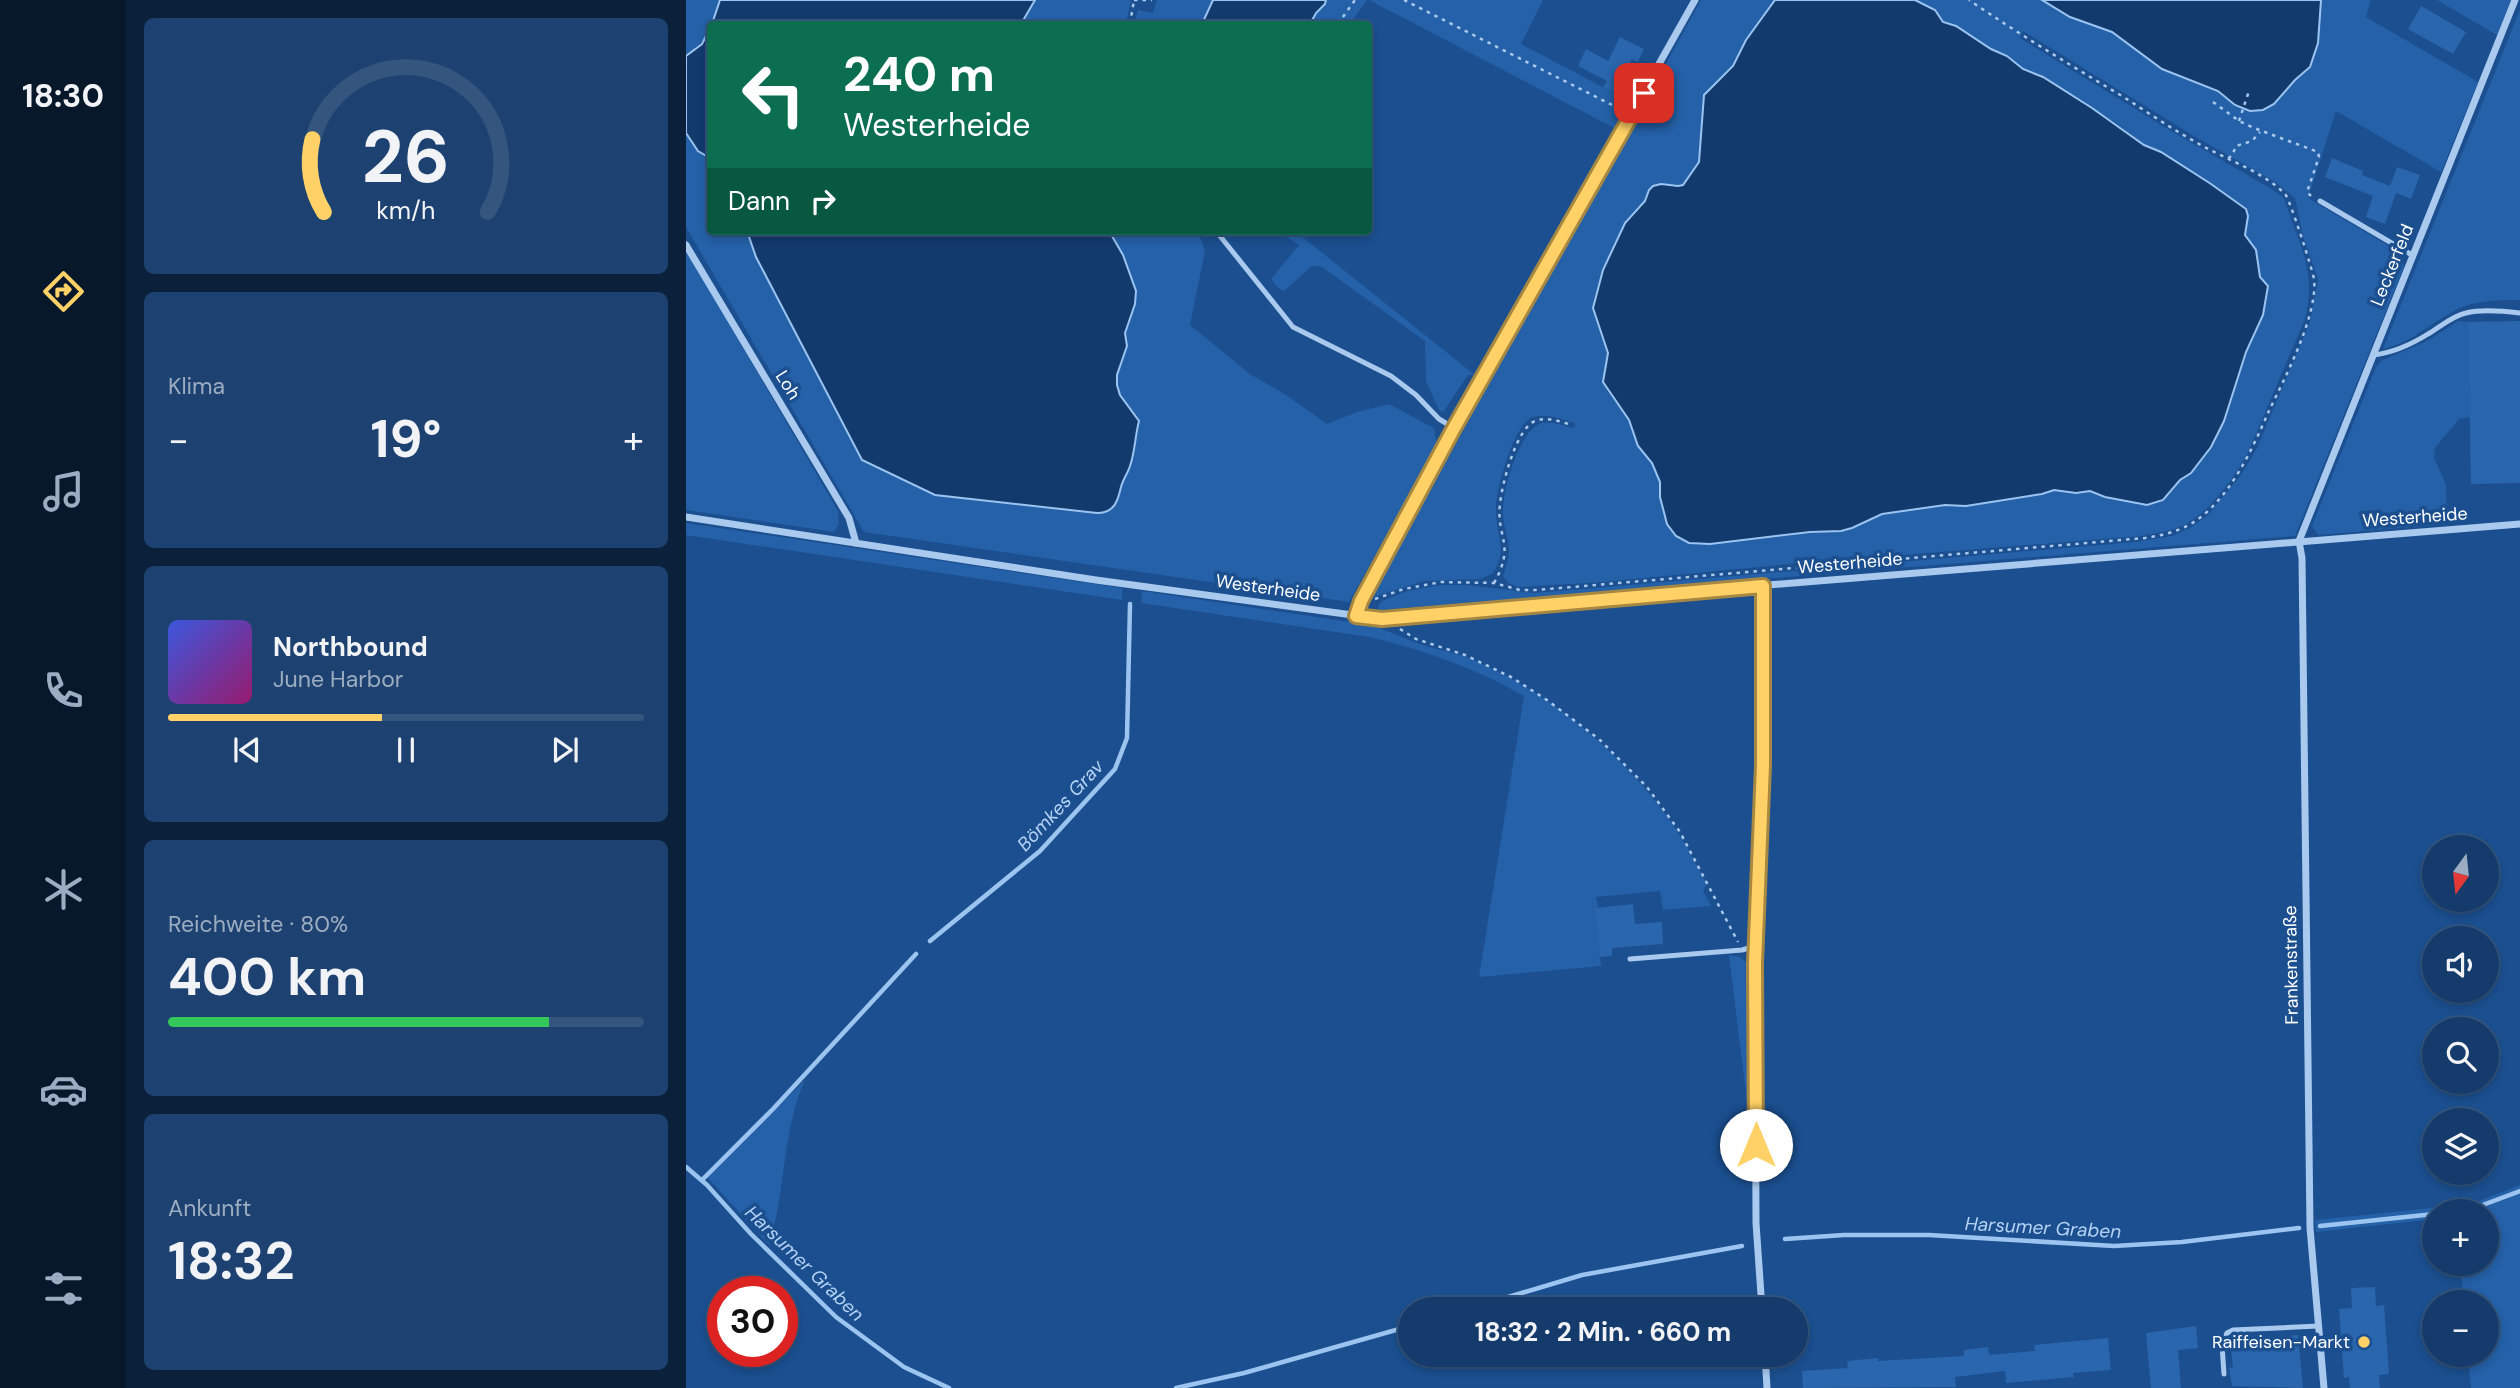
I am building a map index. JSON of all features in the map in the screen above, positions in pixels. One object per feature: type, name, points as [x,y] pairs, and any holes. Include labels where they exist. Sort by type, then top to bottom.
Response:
[{"type":"street","points":[[1356,616],[1361,601],[1454,428],[1695,0]]},
{"type":"street","name":"Leckerfeld","points":[[2299,541],[2515,0]]},
{"type":"street","name":"Loh","points":[[686,246],[849,518],[856,544]]},
{"type":"street","name":"Westerheide","points":[[686,517],[1382,619],[2520,524]]},
{"type":"street","name":"Frankenstraße","points":[[2299,541],[2302,558],[2310,1228],[2324,1388]]},
{"type":"street","points":[[1761,1297],[1756,1223],[1756,946],[1763,765],[1763,586]]},
{"type":"street","points":[[1766,1367],[1767,1388]]},
{"type":"lane","points":[[2320,201],[2412,256]]},
{"type":"lane","points":[[1219,235],[1293,327],[1391,376],[1416,395],[1439,419],[1454,428]]},
{"type":"lane","points":[[2373,355],[2398,349],[2467,312],[2520,313]]},
{"type":"lane","points":[[1630,959],[1742,950],[1756,946]]},
{"type":"lane","points":[[2224,1374],[2222,1345],[2227,1333],[2232,1330],[2318,1326]]},
{"type":"path","points":[[1130,21],[1134,0],[1152,0]]},
{"type":"path","points":[[1340,21],[1355,0]]},
{"type":"path","points":[[1404,0],[1632,114]]},
{"type":"path","points":[[1361,601],[1379,599],[1424,584],[1494,583],[1520,590],[1537,590],[2145,538],[2168,534],[2188,526],[2206,513],[2238,474],[2255,445],[2296,350],[2312,304],[2314,280],[2290,200],[2270,183],[2199,144],[1969,0]]},
{"type":"path","points":[[2239,121],[2249,92]]},
{"type":"path","points":[[2213,102],[2239,121],[2318,152],[2319,157],[2307,192],[2320,201]]},
{"type":"path","points":[[2228,158],[2232,156],[2236,145],[2252,141],[2261,131]]},
{"type":"path","points":[[1494,583],[1504,559],[1506,545],[1500,504],[1519,439],[1534,421],[1542,419],[1572,425]]},
{"type":"path","points":[[1382,619],[1416,639],[1465,655],[1511,677],[1599,739],[1647,787],[1680,832],[1742,950]]},
{"type":"shaded area","points":[[686,0],[720,0],[713,21],[707,21],[707,37],[686,56]]},
{"type":"shaded area","points":[[720,0],[1035,0],[1023,21],[713,21]]},
{"type":"shaded area","points":[[1035,0],[1131,0],[1127,21],[1023,21]]},
{"type":"shaded area","points":[[1157,0],[1213,0],[1203,21],[1135,21],[1138,10],[1153,13]]},
{"type":"shaded area","points":[[1213,0],[1326,0],[1312,21],[1203,21]]},
{"type":"shaded area","points":[[1326,0],[1367,0],[1352,21],[1312,21]]},
{"type":"shaded area","points":[[1369,0],[1543,0],[1521,44],[1629,101],[1614,128]]},
{"type":"shaded area","points":[[1701,0],[1775,0],[1746,40],[1733,66],[1704,95],[1699,162],[1683,185],[1648,190],[1645,201],[1630,216],[1613,245],[1593,308],[1608,353],[1605,372],[1607,391],[1629,420],[1638,446],[1652,463],[1661,482],[1659,492],[1664,516],[1710,544],[1841,531],[1882,514],[1945,505],[1966,506],[2054,490],[2076,493],[2090,491],[2105,497],[2168,496],[2186,477],[2229,406],[2246,352],[2263,315],[2268,286],[2260,277],[2256,250],[2245,235],[2248,216],[2245,209],[2211,184],[2161,152],[2144,145],[2119,125],[2043,77],[2023,69],[2007,56],[1943,22],[1939,15],[1915,0],[2042,0],[2070,17],[2112,32],[2162,69],[2218,91],[2227,99],[2274,104],[2310,67],[2318,43],[2321,0],[2371,0],[2366,17],[2478,82],[2441,172],[2336,111],[2308,198],[2399,252],[2404,266],[2295,536],[1379,610],[1378,606],[1382,601],[1407,591],[1441,585],[1534,593],[2135,542],[2172,536],[2190,528],[2208,515],[2241,475],[2257,448],[2310,322],[2318,279],[2303,236],[2295,198],[2275,182],[2194,136],[2023,31],[2020,38],[2270,188],[2283,197],[2286,204],[2308,273],[2305,319],[2247,455],[2227,485],[2203,512],[2179,527],[2141,536],[1518,587],[1508,583],[1503,576],[1509,549],[1503,503],[1514,462],[1526,437],[1542,423],[1573,428],[1576,424],[1555,417],[1538,416],[1526,422],[1519,431],[1503,471],[1496,506],[1501,549],[1492,574],[1480,579],[1425,581],[1373,597]]},
{"type":"shaded area","points":[[1775,0],[1915,0],[1935,10],[1943,22],[1956,26],[2007,56],[2023,69],[2043,77],[2246,209],[2248,216],[2245,235],[2256,250],[2260,277],[2268,286],[2263,315],[2246,352],[2224,421],[2211,447],[2191,473],[2180,480],[2163,500],[2147,505],[2105,497],[2090,491],[2076,493],[2054,490],[1966,506],[1945,505],[1882,514],[1841,531],[1710,544],[1689,543],[1676,536],[1667,524],[1660,497],[1660,482],[1652,463],[1638,446],[1629,420],[1603,382],[1608,353],[1593,308],[1603,270],[1625,223],[1645,201],[1653,186],[1683,185],[1699,162],[1704,95],[1733,66],[1746,40]]},
{"type":"shaded area","points":[[2042,0],[2321,0],[2318,43],[2310,67],[2274,104],[2263,110],[2250,111],[2235,105],[2218,91],[2162,69],[2112,32],[2070,17]]},
{"type":"shaded area","points":[[2437,0],[2511,0],[2497,35]]},
{"type":"shaded area","points":[[2520,10],[2520,300],[2467,305],[2404,341],[2383,349]]},
{"type":"shaded area","points":[[707,34],[707,156],[698,151],[686,133],[686,56],[702,44]]},
{"type":"shaded area","points":[[686,133],[698,151],[707,156],[707,235],[748,235],[756,257],[862,460],[935,495],[1097,513],[1108,511],[1115,505],[1132,461],[1139,421],[1120,395],[1117,385],[1117,375],[1127,346],[1125,333],[1135,304],[1136,291],[1123,255],[1111,235],[1199,235],[1205,251],[1190,325],[1250,374],[1285,394],[1327,424],[1357,412],[1389,404],[1434,428],[1437,445],[1349,602],[864,532],[686,227]]},
{"type":"shaded area","points":[[748,235],[1111,235],[1123,255],[1136,291],[1135,304],[1125,333],[1127,346],[1117,375],[1117,385],[1120,395],[1139,421],[1132,461],[1115,505],[1108,511],[1097,513],[935,495],[862,460],[756,257]]},
{"type":"shaded area","points":[[1283,235],[1300,235],[1475,375],[1468,375],[1443,412],[1439,410],[1426,381],[1425,341],[1322,267],[1312,266],[1284,291],[1279,289],[1271,279],[1299,245]]},
{"type":"shaded area","points":[[686,250],[838,511],[839,523],[834,532],[686,510]]},
{"type":"shaded area","points":[[2458,321],[2468,322],[2470,417],[2459,419],[2435,448],[2434,458],[2446,484],[2447,524],[2318,535],[2312,526],[2376,367],[2381,361],[2429,340]]},
{"type":"shaded area","points":[[686,523],[1122,588],[1122,600],[686,535]]},
{"type":"shaded area","points":[[1142,591],[1370,625],[1420,644],[1469,658],[1505,675],[1561,710],[1612,753],[1635,777],[1684,842],[1707,884],[1703,890],[1711,906],[1663,910],[1660,891],[1596,897],[1601,966],[1479,977],[1524,696],[1468,668],[1389,642],[1141,603]]},
{"type":"shaded area","points":[[1729,955],[1740,957],[1746,962],[1753,984],[1747,1059],[1751,1135]]},
{"type":"shaded area","points":[[805,1080],[792,1120],[779,1204],[769,1245],[707,1177]]},
{"type":"shaded area","points":[[2520,1185],[2520,1388],[2471,1388],[2469,1367],[2499,1367],[2499,1290],[2463,1290],[2461,1276],[2499,1276],[2499,1199],[2484,1199]]},
{"type":"shaded area","points":[[2422,1209],[2422,1220],[2316,1232],[2315,1220]]},
{"type":"building","points":[[2421,6],[2466,32],[2453,54],[2408,29]]},
{"type":"building","points":[[1620,37],[1644,49],[1638,62],[1632,59],[1614,93],[1603,87],[1607,81],[1578,66],[1586,49],[1608,61]]},
{"type":"building","points":[[2332,158],[2363,171],[2362,175],[2390,186],[2397,167],[2420,175],[2411,199],[2396,193],[2385,224],[2366,217],[2373,196],[2325,177]]},
{"type":"building","points":[[2520,321],[2520,483],[2471,484],[2468,322]]},
{"type":"building","points":[[1633,904],[1635,924],[1662,922],[1663,944],[1612,948],[1612,956],[1600,957],[1595,908]]},
{"type":"building","name":"Raiffeisen-Markt","points":[[2375,1287],[2376,1306],[2384,1305],[2389,1374],[2379,1375],[2380,1388],[2350,1388],[2349,1377],[2344,1378],[2339,1309],[2352,1308],[2351,1288]]},
{"type":"building","points":[[2196,1326],[2198,1348],[2178,1350],[2181,1388],[2151,1388],[2146,1333]]},
{"type":"building","points":[[2298,1335],[2303,1388],[2232,1386],[2229,1368],[2233,1367],[2230,1340]]},
{"type":"building","points":[[2108,1338],[2111,1370],[2073,1373],[2074,1377],[2006,1383],[2005,1371],[1955,1377],[1956,1387],[1803,1388],[1802,1371],[1848,1368],[1847,1361],[1964,1356],[1964,1350],[1988,1347],[1989,1355],[2035,1351],[2034,1345]]},
{"type":"waterway","name":"Bömkes Grav","points":[[930,941],[1040,851],[1115,769],[1127,738],[1130,604]]},
{"type":"waterway","name":"Bömkes Grav","points":[[702,1180],[773,1109],[916,954]]},
{"type":"waterway","name":"Harsumer Graben","points":[[686,1167],[707,1185],[751,1234],[836,1317],[904,1367],[949,1388]]},
{"type":"waterway","name":"Harsumer Graben","points":[[2499,1199],[2520,1191]]},
{"type":"waterway","name":"Harsumer Graben","points":[[2320,1226],[2422,1215]]},
{"type":"waterway","name":"Harsumer Graben","points":[[1785,1239],[1844,1235],[1929,1235],[2114,1246],[2182,1242],[2299,1228]]},
{"type":"waterway","name":"Harsumer Graben","points":[[1508,1297],[1582,1275],[1742,1246]]},
{"type":"waterway","name":"Harsumer Graben","points":[[1176,1388],[1244,1373],[1398,1329]]},
{"type":"place","name":"Raiffeisen-Markt","points":[[2364,1342]]},
{"type":"route","points":[[1644,93],[1454,428],[1361,601],[1356,616],[1382,619],[1763,586],[1763,765],[1755,963],[1756,1145]]}]
